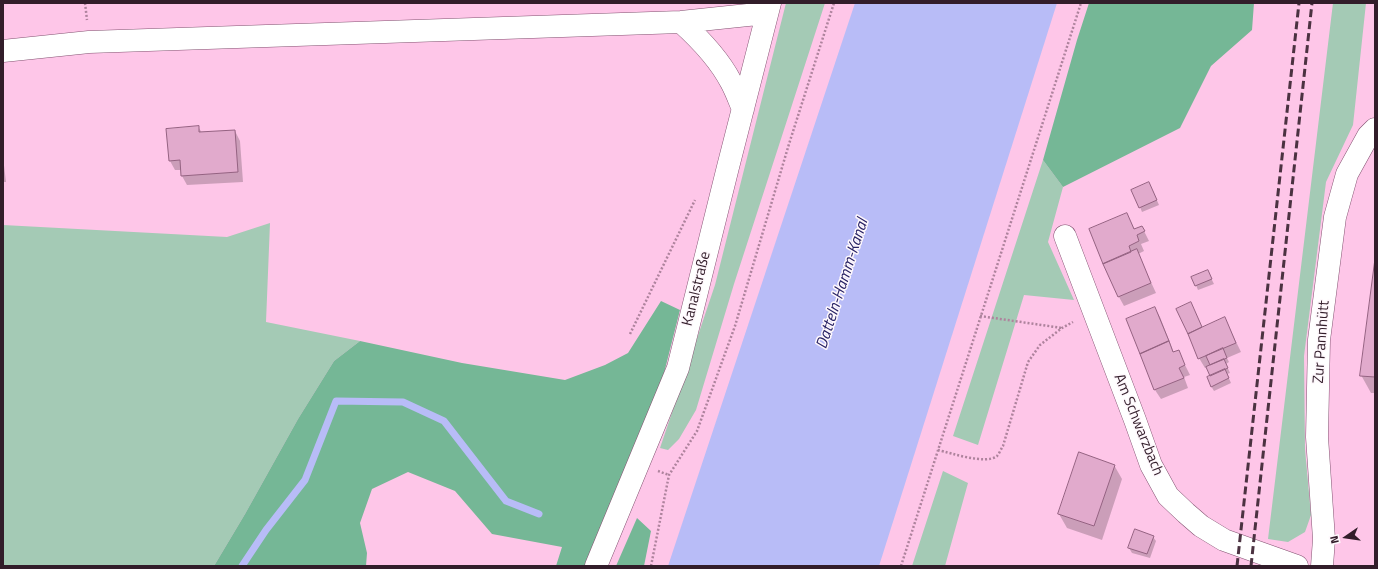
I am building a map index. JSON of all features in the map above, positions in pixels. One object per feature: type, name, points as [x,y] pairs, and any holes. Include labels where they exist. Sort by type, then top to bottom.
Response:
[{"type":"street","points":[[3,51],[89,42],[681,22],[769,8]]},
{"type":"street","name":"Kanalstraße","points":[[596,566],[678,368],[769,8]]},
{"type":"street","points":[[681,22],[700,40],[717,61],[732,83],[743,108]]},
{"type":"street","name":"Zur Pannhütt","points":[[1322,566],[1324,539],[1317,437],[1319,340],[1335,217],[1347,174],[1368,136],[1375,129]]},
{"type":"street","name":"Am Schwarzbach","points":[[1065,236],[1151,465],[1168,496],[1201,526],[1224,540],[1295,566]]},
{"type":"path","points":[[651,566],[669,475],[697,431],[735,326],[789,144],[834,3]]},
{"type":"path","points":[[901,566],[1081,3]]},
{"type":"path","points":[[630,334],[684,223]]},
{"type":"path","points":[[938,450],[981,460],[989,460],[997,456],[1003,446],[1028,362],[1040,345],[1062,328],[1094,313]]},
{"type":"path","points":[[980,316],[1062,328]]},
{"type":"green space","points":[[786,3],[825,3],[734,284],[696,410],[679,439],[668,450],[660,448],[715,285]]},
{"type":"green space","points":[[1089,3],[1254,3],[1252,30],[1211,66],[1180,128],[1063,187],[1043,160]]},
{"type":"green space","points":[[1333,3],[1366,3],[1353,125],[1326,182],[1304,356],[1305,449],[1311,515],[1305,532],[1288,542],[1268,539]]},
{"type":"green space","points":[[1043,160],[1063,187],[1048,242],[1074,300],[1024,295],[978,445],[953,436]]},
{"type":"green space","points":[[270,223],[266,322],[360,341],[334,361],[298,419],[214,566],[3,566],[3,225],[227,237]]},
{"type":"green space","points":[[661,301],[680,310],[660,389],[585,566],[556,566],[562,547],[492,534],[455,491],[408,472],[372,489],[360,523],[367,553],[366,566],[214,566],[298,419],[334,361],[360,341],[462,363],[565,380],[605,365],[628,353]]},
{"type":"green space","points":[[943,471],[968,483],[945,566],[912,566]]},
{"type":"green space","points":[[637,518],[651,531],[644,566],[616,566]]},
{"type":"water","name":"Datteln-Hamm-Kanal","points":[[855,3],[1057,3],[879,566],[668,566]]},
{"type":"building","points":[[199,126],[199,132],[235,130],[238,172],[181,176],[180,160],[169,161],[166,129]]},
{"type":"building","points":[[1149,182],[1157,200],[1139,208],[1131,190]]},
{"type":"building","points":[[1127,213],[1134,229],[1142,226],[1145,231],[1137,235],[1139,241],[1129,246],[1131,252],[1103,264],[1089,229]]},
{"type":"building","points":[[1137,249],[1151,283],[1118,297],[1103,264]]},
{"type":"building","points":[[1375,259],[1375,377],[1360,376]]},
{"type":"building","points":[[1208,270],[1212,279],[1195,286],[1191,277]]},
{"type":"building","points":[[1191,302],[1202,327],[1188,334],[1176,309]]},
{"type":"building","points":[[1155,307],[1169,341],[1140,354],[1126,319]]},
{"type":"building","points":[[1225,317],[1236,343],[1198,359],[1188,334]]},
{"type":"building","points":[[1169,341],[1173,352],[1179,350],[1185,365],[1179,368],[1184,378],[1154,390],[1140,354]]},
{"type":"building","points":[[1223,348],[1227,358],[1210,365],[1206,356]]},
{"type":"building","points":[[1224,359],[1228,368],[1210,376],[1206,367]]},
{"type":"building","points":[[1225,369],[1229,378],[1211,387],[1207,377]]},
{"type":"building","points":[[1079,452],[1115,465],[1094,526],[1058,514]]},
{"type":"building","points":[[1135,529],[1154,536],[1147,554],[1128,548]]},
{"type":"waterway","points":[[242,566],[266,530],[305,480],[336,401],[403,402],[444,421],[506,501],[539,514]]},
{"type":"railway","points":[[1237,566],[1299,3]]},
{"type":"railway","points":[[1251,566],[1312,3]]}]
